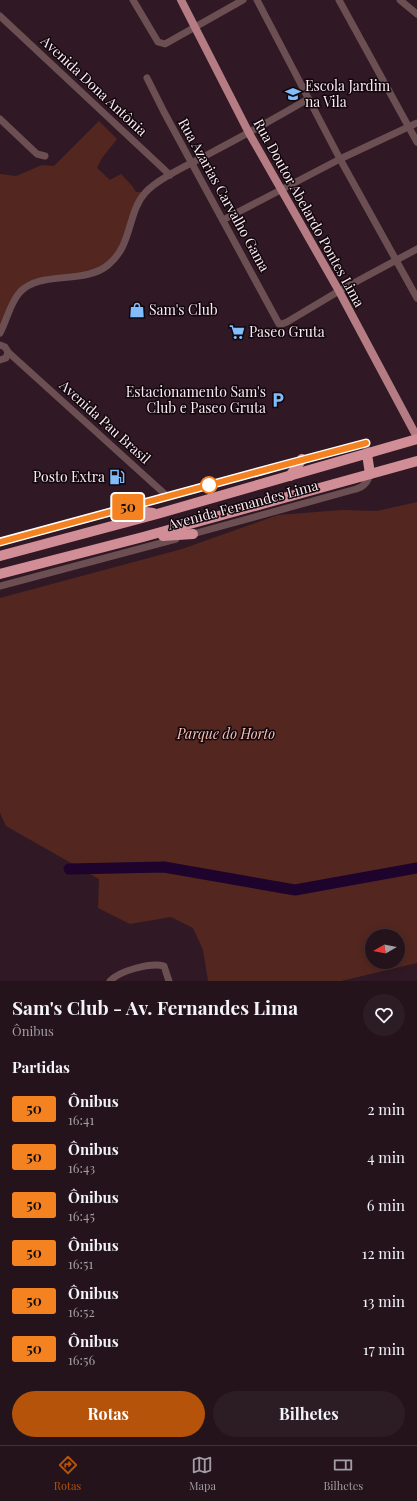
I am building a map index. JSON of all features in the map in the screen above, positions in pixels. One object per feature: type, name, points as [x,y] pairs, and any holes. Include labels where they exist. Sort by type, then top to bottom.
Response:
[{"type":"highway","name":"Avenida Fernandes Lima","points":[[0,556],[157,514],[290,476],[366,448],[417,438]]},
{"type":"highway","points":[[366,448],[370,474]]},
{"type":"highway","points":[[290,476],[302,460]]},
{"type":"highway","name":"Avenida Fernandes Lima","points":[[0,574],[144,537],[417,461]]},
{"type":"highway","points":[[119,510],[131,510],[157,514]]},
{"type":"highway","points":[[144,537],[193,534]]},
{"type":"main road","name":"Rua Doutor Abelardo Pontes Lima","points":[[181,0],[280,191],[339,291],[417,438]]},
{"type":"street","points":[[133,0],[158,42],[161,44],[167,43],[242,0]]},
{"type":"street","points":[[257,0],[308,100],[417,298]]},
{"type":"street","points":[[339,0],[417,142]]},
{"type":"street","points":[[400,0],[417,14]]},
{"type":"street","name":"Avenida Dona Antônia","points":[[0,16],[170,175]]},
{"type":"street","name":"Rua Azarias Carvalho Gama","points":[[147,78],[278,323],[282,324],[287,322],[339,291]]},
{"type":"street","points":[[4,357],[5,347],[1,345],[2,329],[17,297],[26,287],[43,281],[92,273],[109,265],[121,251],[142,197],[148,190],[170,175],[308,100]]},
{"type":"street","points":[[0,119],[37,154],[45,156]]},
{"type":"street","points":[[223,220],[340,159],[417,123]]},
{"type":"street","points":[[339,291],[417,249]]},
{"type":"street","name":"Avenida Pau Brasil","points":[[4,357],[25,368],[167,496]]},
{"type":"street","name":"Avenida Fernandes Lima","points":[[0,542],[302,460],[366,448]]},
{"type":"street","name":"Avenida Fernandes Lima","points":[[0,586],[356,490],[365,485],[370,474]]},
{"type":"street","points":[[110,981],[119,974],[146,966],[163,965],[166,969],[169,981]]},
{"type":"green space","points":[[99,121],[117,139],[102,158],[97,168],[110,180],[121,174],[136,192],[142,192],[119,252],[104,266],[85,273],[34,280],[17,290],[0,330],[0,174],[16,176],[42,165],[54,166]]},
{"type":"green space","name":"Parque do Horto","points":[[417,502],[417,963],[405,966],[405,929],[365,929],[365,969],[392,969],[341,981],[208,981],[203,950],[193,928],[171,917],[130,924],[98,908],[99,879],[6,826],[0,813],[0,598],[182,549],[278,515],[342,510],[377,511]]},
{"type":"waterway","points":[[69,869],[164,867],[295,890],[417,868]]},
{"type":"bus line","name":"50","points":[[0,542],[366,443]]},
{"type":"place","name":"Escola Jardim na Vila","points":[[293,94]]},
{"type":"place","name":"Sam's Club","points":[[137,310]]},
{"type":"place","name":"Paseo Gruta","points":[[237,332]]},
{"type":"place","name":"Estacionamento Sam's Club e Paseo Gruta","points":[[278,400]]},
{"type":"place","name":"Posto Extra","points":[[117,477]]}]
